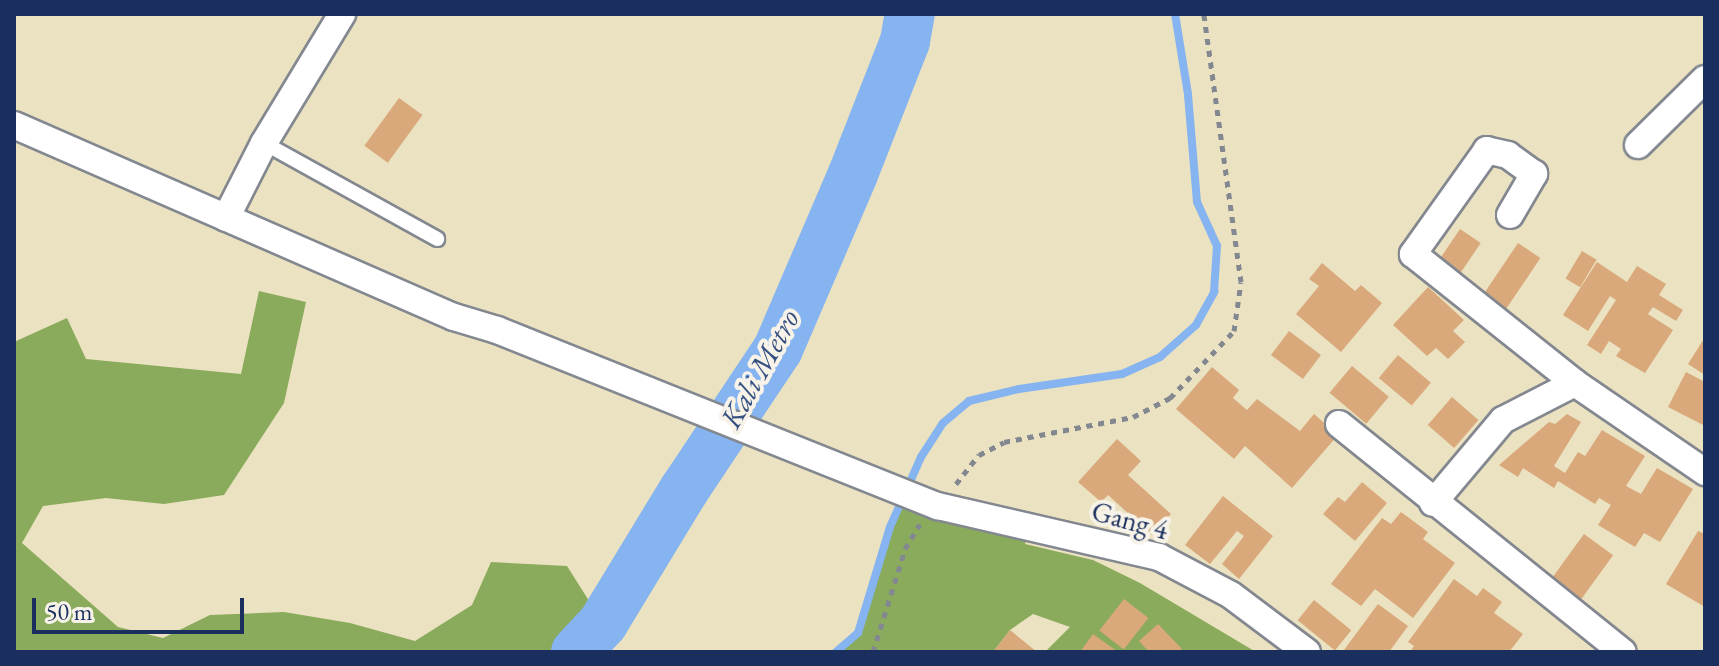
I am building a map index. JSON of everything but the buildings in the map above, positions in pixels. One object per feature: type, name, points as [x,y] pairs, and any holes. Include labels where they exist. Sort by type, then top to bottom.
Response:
[{"type":"street","points":[[226,218],[264,143],[342,14]]},
{"type":"street","points":[[1638,145],[1705,79]]},
{"type":"street","name":"Gang 4","points":[[14,125],[454,317],[497,330],[927,501],[1159,557],[1231,595],[1307,652]]},
{"type":"street","points":[[1510,215],[1534,174],[1508,155],[1487,150],[1413,254],[1575,383],[1705,472]]},
{"type":"street","points":[[1433,503],[1503,420],[1575,383]]},
{"type":"street","points":[[1339,424],[1433,503],[1623,652]]},
{"type":"lane","points":[[264,143],[437,239]]},
{"type":"path","points":[[873,652],[905,549],[926,514],[927,501],[979,455],[1004,442],[1133,417],[1170,398],[1234,331],[1241,282],[1204,14]]},
{"type":"green space","points":[[259,291],[306,302],[284,403],[224,495],[164,504],[106,498],[43,506],[22,543],[118,627],[163,638],[210,615],[284,612],[350,623],[415,641],[472,605],[491,562],[567,566],[603,623],[608,652],[14,652],[14,342],[67,318],[86,359],[241,374]]},
{"type":"green space","points":[[906,494],[1028,535],[1025,544],[1093,560],[1140,583],[1256,652],[1045,652],[1070,627],[1033,614],[1010,630],[993,652],[836,652],[858,633],[890,527]]},
{"type":"waterway","name":"Kali Metro","points":[[576,652],[603,623],[684,490],[778,349],[853,174],[905,41],[910,14]]},
{"type":"waterway","points":[[836,652],[858,633],[890,527],[921,457],[943,423],[969,401],[1019,389],[1122,374],[1160,357],[1196,325],[1214,292],[1217,246],[1197,202],[1188,94],[1175,14]]}]
